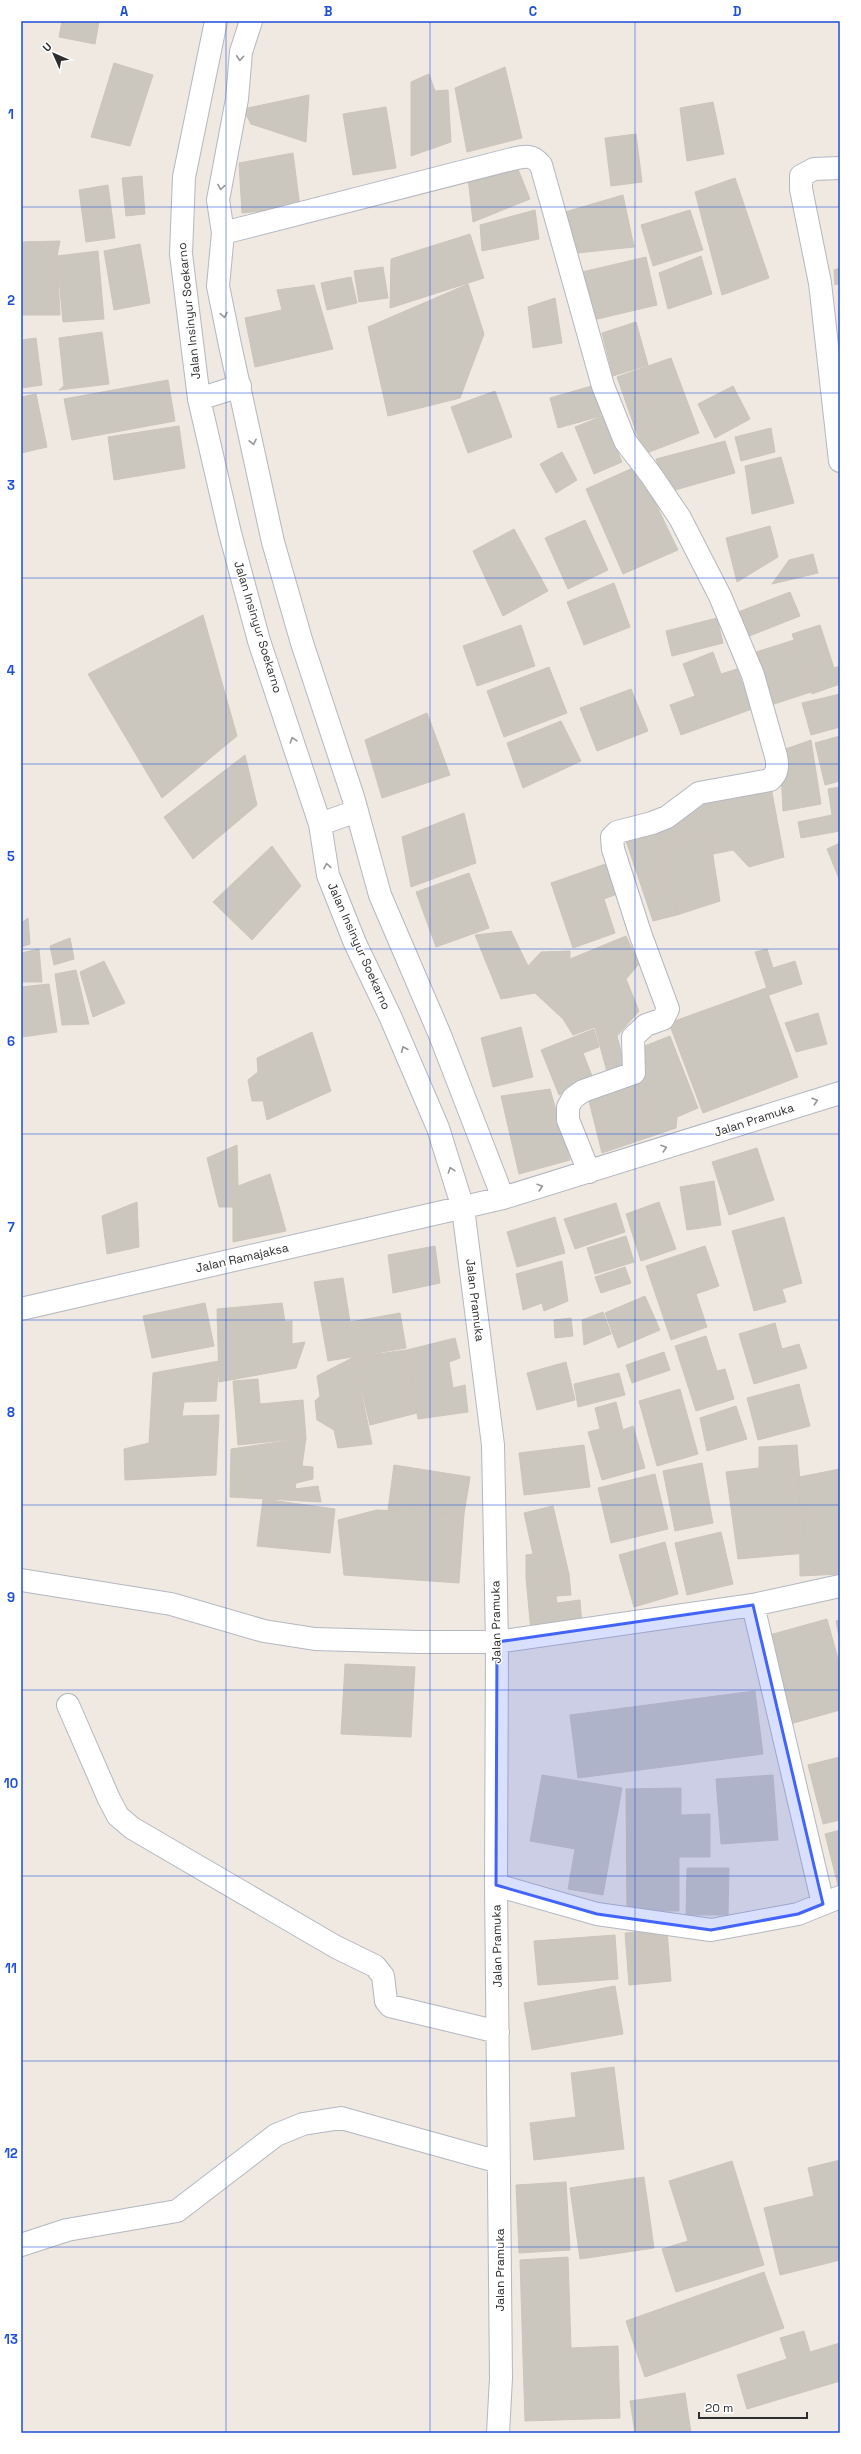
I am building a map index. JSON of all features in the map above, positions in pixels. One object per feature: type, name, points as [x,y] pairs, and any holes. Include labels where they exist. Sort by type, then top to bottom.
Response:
[{"type":"street","name":"Jalan Insinyur Soekarno","points":[[216,21],[184,177],[183,193],[181,254],[199,399],[230,533],[259,641],[320,824],[328,875],[356,943],[390,1016],[438,1128],[463,1208]]},
{"type":"street","points":[[251,21],[241,52],[237,99],[218,200],[223,233],[218,286],[275,549],[302,644],[357,811],[380,895],[440,1035],[503,1198]]},
{"type":"street","points":[[223,233],[526,155],[534,157],[541,164],[603,386],[625,441],[651,475],[680,518],[720,596],[753,675],[776,756],[778,767],[775,776],[770,780],[699,793],[667,816],[652,823],[617,832],[612,837],[613,849],[641,936],[668,1009],[663,1019],[646,1025],[633,1037],[634,1073],[583,1091],[573,1098],[568,1107],[568,1120],[589,1172]]},
{"type":"street","points":[[840,168],[814,169],[801,176],[801,189],[820,283],[840,461]]},
{"type":"street","points":[[199,399],[240,386]]},
{"type":"street","points":[[320,824],[357,811]]},
{"type":"street","name":"Jalan Pramuka","points":[[498,2433],[501,2378],[496,1885],[497,1642],[493,1445],[463,1208],[503,1198],[589,1172],[840,1093]]},
{"type":"street","name":"Jalan Ramajaksa","points":[[21,1309],[463,1208]]},
{"type":"street","points":[[21,1580],[171,1604],[264,1631],[314,1639],[497,1642],[753,1605],[840,1586]]},
{"type":"street","points":[[496,1885],[597,1914],[711,1930],[798,1914],[832,1900],[753,1605]]},
{"type":"street","points":[[68,1705],[108,1799],[118,1816],[132,1828],[336,1947],[375,1966],[383,1976],[386,2001],[390,2006],[498,2032]]},
{"type":"street","points":[[21,2245],[67,2230],[177,2211],[276,2135],[303,2124],[341,2118],[499,2162]]},
{"type":"highlighted area","points":[[753,1605],[823,1904],[798,1914],[711,1930],[597,1914],[496,1885],[497,1642]]},
{"type":"building","points":[[62,21],[99,21],[95,44],[59,37]]},
{"type":"building","points":[[114,63],[153,75],[130,146],[91,137]]},
{"type":"building","points":[[505,67],[522,138],[467,152],[455,88]]},
{"type":"building","points":[[429,74],[435,91],[448,90],[451,142],[411,156],[411,82]]},
{"type":"building","points":[[309,95],[306,142],[251,124],[243,109]]},
{"type":"building","points":[[713,102],[724,154],[687,161],[680,108]]},
{"type":"building","points":[[386,107],[396,168],[353,175],[343,114]]},
{"type":"building","points":[[636,134],[642,182],[611,186],[605,138]]},
{"type":"building","points":[[293,153],[300,207],[242,213],[239,163]]},
{"type":"building","points":[[516,164],[530,199],[473,222],[468,178]]},
{"type":"building","points":[[142,176],[145,214],[126,216],[122,178]]},
{"type":"building","points":[[735,178],[769,278],[722,295],[695,192]]},
{"type":"building","points":[[108,185],[115,238],[86,242],[79,190]]},
{"type":"building","points":[[623,195],[634,247],[577,253],[565,212]]},
{"type":"building","points":[[535,210],[539,239],[482,251],[480,225]]},
{"type":"building","points":[[690,210],[703,250],[653,266],[641,225]]},
{"type":"building","points":[[470,234],[484,278],[390,308],[391,259]]},
{"type":"building","points":[[60,241],[57,256],[60,315],[21,315],[21,242]]},
{"type":"building","points":[[140,244],[150,303],[114,310],[104,251]]},
{"type":"building","points":[[98,251],[104,319],[63,322],[57,256]]},
{"type":"building","points":[[701,256],[712,294],[668,309],[659,273]]},
{"type":"building","points":[[646,257],[657,305],[593,320],[582,272]]},
{"type":"building","points":[[383,267],[388,298],[359,302],[354,271]]},
{"type":"building","points":[[840,268],[840,283],[835,285],[834,270]]},
{"type":"building","points":[[351,277],[357,303],[327,310],[321,283]]},
{"type":"building","points":[[468,284],[484,334],[460,398],[388,416],[368,327]]},
{"type":"building","points":[[314,285],[333,349],[255,367],[245,318],[282,310],[277,290]]},
{"type":"building","points":[[555,298],[562,343],[533,348],[528,307]]},
{"type":"building","points":[[636,322],[648,365],[613,376],[602,333]]},
{"type":"building","points":[[102,332],[109,384],[59,390],[64,386],[59,338]]},
{"type":"building","points":[[36,338],[42,385],[21,388],[21,340]]},
{"type":"building","points":[[671,358],[699,433],[644,454],[617,377]]},
{"type":"building","points":[[168,380],[175,421],[72,440],[64,399]]},
{"type":"building","points":[[595,385],[601,416],[558,428],[550,398]]},
{"type":"building","points":[[733,386],[750,419],[715,438],[698,404]]},
{"type":"building","points":[[495,391],[512,437],[468,453],[451,407]]},
{"type":"building","points":[[36,394],[47,447],[21,453],[21,397]]},
{"type":"building","points":[[603,416],[622,462],[594,474],[575,427]]},
{"type":"building","points":[[179,426],[185,468],[114,480],[108,437]]},
{"type":"building","points":[[771,428],[775,452],[741,461],[735,437]]},
{"type":"building","points":[[725,441],[735,473],[668,492],[656,459]]},
{"type":"building","points":[[562,452],[577,480],[556,493],[540,464]]},
{"type":"building","points":[[781,457],[794,503],[752,514],[745,466]]},
{"type":"building","points":[[638,467],[678,550],[623,574],[586,489]]},
{"type":"building","points":[[585,520],[608,570],[568,589],[545,538]]},
{"type":"building","points":[[770,526],[778,557],[737,582],[726,538]]},
{"type":"building","points":[[514,529],[548,591],[503,616],[473,551]]},
{"type":"building","points":[[813,554],[818,573],[772,584],[789,560]]},
{"type":"building","points":[[614,583],[630,627],[584,645],[567,602]]},
{"type":"building","points":[[790,592],[800,616],[747,637],[738,612]]},
{"type":"building","points":[[203,615],[237,736],[162,798],[88,674]]},
{"type":"building","points":[[717,618],[723,643],[672,656],[666,631]]},
{"type":"building","points":[[521,625],[535,666],[477,686],[463,646]]},
{"type":"building","points":[[820,625],[834,668],[840,666],[840,684],[812,694],[792,634]]},
{"type":"building","points":[[794,640],[811,692],[768,706],[753,653]]},
{"type":"building","points":[[713,652],[721,674],[737,669],[752,709],[681,735],[670,705],[695,696],[683,664]]},
{"type":"building","points":[[549,667],[567,713],[504,737],[487,691]]},
{"type":"building","points":[[631,689],[648,731],[597,751],[580,708]]},
{"type":"building","points":[[840,694],[840,727],[811,735],[802,703]]},
{"type":"building","points":[[427,713],[450,775],[382,798],[365,740]]},
{"type":"building","points":[[561,721],[581,761],[523,788],[507,743]]},
{"type":"building","points":[[840,736],[840,781],[825,785],[815,743]]},
{"type":"building","points":[[811,740],[821,804],[783,811],[780,751]]},
{"type":"building","points":[[245,755],[257,805],[193,859],[164,817]]},
{"type":"building","points":[[771,787],[784,857],[749,867],[733,850],[713,854],[710,836],[660,843],[657,829],[718,792]]},
{"type":"building","points":[[840,787],[840,831],[801,838],[798,822],[832,815],[828,789]]},
{"type":"building","points":[[464,813],[476,863],[411,887],[402,837]]},
{"type":"building","points":[[657,829],[677,915],[653,921],[625,838]]},
{"type":"building","points":[[710,836],[720,901],[677,915],[660,843]]},
{"type":"building","points":[[840,843],[840,881],[827,849]]},
{"type":"building","points":[[272,846],[301,886],[252,940],[213,902]]},
{"type":"building","points":[[614,861],[625,891],[604,899],[615,933],[573,948],[551,883]]},
{"type":"building","points":[[469,873],[489,928],[436,947],[416,892]]},
{"type":"building","points":[[28,918],[30,944],[21,947],[21,923]]},
{"type":"building","points":[[511,931],[528,966],[541,952],[570,951],[570,959],[626,936],[639,964],[626,979],[639,1011],[617,1036],[626,1070],[608,1076],[595,1027],[573,1035],[563,1019],[535,993],[501,999],[475,935]]},
{"type":"building","points":[[70,938],[74,959],[54,965],[50,946]]},
{"type":"building","points":[[39,949],[42,982],[21,982],[21,953]]},
{"type":"building","points":[[767,949],[773,968],[795,961],[802,984],[769,995],[755,952]]},
{"type":"building","points":[[104,961],[125,1003],[93,1017],[80,972]]},
{"type":"building","points":[[76,970],[89,1024],[62,1025],[55,974]]},
{"type":"building","points":[[49,984],[57,1032],[22,1037],[21,987]]},
{"type":"building","points":[[766,988],[798,1077],[703,1113],[669,1023]]},
{"type":"building","points":[[818,1013],[827,1044],[796,1052],[785,1023]]},
{"type":"building","points":[[521,1027],[533,1077],[493,1087],[481,1038]]},
{"type":"building","points":[[594,1029],[599,1047],[583,1053],[594,1081],[559,1095],[541,1050]]},
{"type":"building","points":[[312,1032],[331,1091],[267,1120],[263,1101],[252,1101],[248,1080],[258,1072],[257,1058]]},
{"type":"building","points":[[670,1036],[698,1108],[677,1117],[676,1128],[602,1153],[588,1097],[644,1075],[637,1049]]},
{"type":"building","points":[[550,1089],[570,1160],[519,1174],[501,1096]]},
{"type":"building","points":[[237,1145],[238,1186],[270,1174],[286,1231],[233,1242],[233,1207],[219,1207],[207,1158]]},
{"type":"building","points":[[757,1148],[774,1200],[729,1215],[712,1162]]},
{"type":"building","points":[[714,1181],[721,1225],[687,1230],[680,1187]]},
{"type":"building","points":[[137,1202],[139,1247],[107,1254],[102,1216]]},
{"type":"building","points":[[659,1202],[676,1249],[641,1261],[626,1214]]},
{"type":"building","points":[[616,1203],[625,1232],[575,1249],[564,1219]]},
{"type":"building","points":[[555,1217],[565,1253],[517,1267],[507,1232]]},
{"type":"building","points":[[784,1217],[802,1283],[782,1289],[786,1302],[754,1311],[732,1231]]},
{"type":"building","points":[[626,1236],[634,1262],[595,1274],[587,1248]]},
{"type":"building","points":[[435,1246],[440,1283],[393,1293],[388,1255]]},
{"type":"building","points":[[705,1246],[719,1286],[696,1294],[707,1327],[671,1340],[646,1266]]},
{"type":"building","points":[[562,1261],[568,1301],[544,1311],[542,1303],[523,1310],[516,1274]]},
{"type":"building","points":[[625,1267],[631,1283],[601,1293],[595,1277]]},
{"type":"building","points":[[343,1278],[350,1322],[400,1313],[406,1348],[328,1361],[314,1282]]},
{"type":"building","points":[[645,1296],[660,1330],[618,1348],[605,1313]]},
{"type":"building","points":[[205,1303],[214,1346],[152,1358],[143,1316]]},
{"type":"building","points":[[282,1303],[285,1322],[292,1321],[292,1344],[305,1342],[296,1368],[219,1382],[217,1309]]},
{"type":"building","points":[[603,1312],[611,1334],[584,1345],[582,1320]]},
{"type":"building","points":[[571,1318],[573,1336],[555,1338],[554,1320]]},
{"type":"building","points":[[775,1323],[782,1349],[799,1344],[807,1368],[754,1384],[739,1334]]},
{"type":"building","points":[[706,1336],[717,1371],[725,1369],[734,1399],[696,1411],[675,1346]]},
{"type":"building","points":[[455,1338],[460,1358],[449,1362],[453,1388],[465,1385],[468,1412],[418,1419],[407,1350]]},
{"type":"building","points":[[407,1350],[417,1413],[370,1425],[354,1357]]},
{"type":"building","points":[[664,1352],[670,1370],[632,1383],[626,1365]]},
{"type":"building","points":[[354,1357],[372,1444],[338,1448],[334,1430],[317,1420],[315,1401],[320,1396],[317,1376]]},
{"type":"building","points":[[219,1361],[216,1401],[184,1402],[182,1416],[219,1415],[216,1475],[125,1480],[124,1449],[149,1443],[153,1373]]},
{"type":"building","points":[[566,1362],[575,1400],[537,1410],[527,1373]]},
{"type":"building","points":[[619,1373],[625,1395],[578,1407],[574,1384]]},
{"type":"building","points":[[258,1379],[260,1404],[303,1400],[306,1438],[238,1445],[233,1381]]},
{"type":"building","points":[[799,1384],[810,1426],[758,1440],[747,1398]]},
{"type":"building","points":[[680,1389],[698,1454],[657,1466],[639,1401]]},
{"type":"building","points":[[616,1402],[623,1430],[633,1426],[645,1468],[602,1480],[588,1432],[600,1429],[595,1408]]},
{"type":"building","points":[[736,1406],[747,1439],[707,1451],[700,1418]]},
{"type":"building","points":[[306,1438],[302,1466],[313,1467],[313,1479],[296,1483],[295,1489],[318,1486],[321,1502],[230,1497],[231,1449]]},
{"type":"building","points":[[584,1445],[590,1487],[524,1495],[519,1453]]},
{"type":"building","points":[[797,1445],[806,1553],[738,1559],[726,1472],[759,1468],[759,1447]]},
{"type":"building","points":[[702,1463],[713,1523],[675,1531],[663,1471]]},
{"type":"building","points":[[394,1465],[470,1477],[464,1514],[388,1510]]},
{"type":"building","points":[[840,1469],[840,1574],[800,1576],[799,1477]]},
{"type":"building","points":[[655,1474],[668,1529],[611,1543],[598,1488]]},
{"type":"building","points":[[263,1499],[335,1509],[330,1553],[257,1546]]},
{"type":"building","points":[[553,1506],[569,1574],[526,1578],[526,1555],[533,1554],[524,1513]]},
{"type":"building","points":[[377,1510],[464,1514],[459,1583],[344,1575],[338,1520]]},
{"type":"building","points":[[721,1532],[733,1584],[687,1595],[675,1543]]},
{"type":"building","points":[[665,1542],[678,1594],[634,1607],[619,1555]]},
{"type":"building","points":[[569,1574],[571,1595],[556,1596],[557,1603],[580,1600],[582,1626],[531,1631],[526,1578]]},
{"type":"building","points":[[827,1619],[840,1666],[840,1710],[790,1724],[766,1636]]},
{"type":"building","points":[[840,1620],[840,1641],[836,1621]]},
{"type":"building","points":[[345,1664],[415,1667],[411,1737],[341,1734]]},
{"type":"building","points":[[755,1691],[763,1754],[578,1778],[570,1715]]},
{"type":"building","points":[[840,1757],[840,1820],[823,1824],[808,1765]]},
{"type":"building","points":[[542,1775],[622,1788],[603,1895],[568,1889],[575,1849],[530,1841]]},
{"type":"building","points":[[773,1775],[778,1840],[721,1844],[716,1779]]},
{"type":"building","points":[[681,1788],[681,1815],[710,1814],[710,1857],[679,1857],[679,1911],[627,1911],[626,1789]]},
{"type":"building","points":[[840,1830],[840,1888],[839,1889],[825,1834]]},
{"type":"building","points":[[687,1868],[729,1868],[728,1915],[686,1915]]},
{"type":"building","points":[[667,1930],[671,1981],[629,1985],[625,1933]]},
{"type":"building","points":[[615,1935],[618,1979],[538,1985],[534,1941]]},
{"type":"building","points":[[615,1986],[623,2034],[532,2050],[524,2003]]},
{"type":"building","points":[[614,2067],[624,2149],[534,2160],[530,2123],[576,2117],[571,2073]]},
{"type":"building","points":[[840,2160],[840,2260],[780,2275],[764,2208],[814,2196],[808,2168]]},
{"type":"building","points":[[732,2161],[764,2265],[676,2292],[662,2249],[688,2241],[669,2181]]},
{"type":"building","points":[[644,2177],[654,2248],[580,2259],[570,2188]]},
{"type":"building","points":[[566,2182],[570,2250],[519,2253],[516,2185]]},
{"type":"building","points":[[568,2257],[571,2348],[618,2346],[620,2418],[525,2421],[520,2260]]},
{"type":"building","points":[[764,2272],[784,2328],[645,2377],[626,2321]]},
{"type":"building","points":[[804,2331],[810,2352],[840,2343],[840,2381],[747,2409],[737,2375],[787,2359],[780,2338]]},
{"type":"building","points":[[685,2393],[691,2433],[635,2433],[630,2401]]}]
